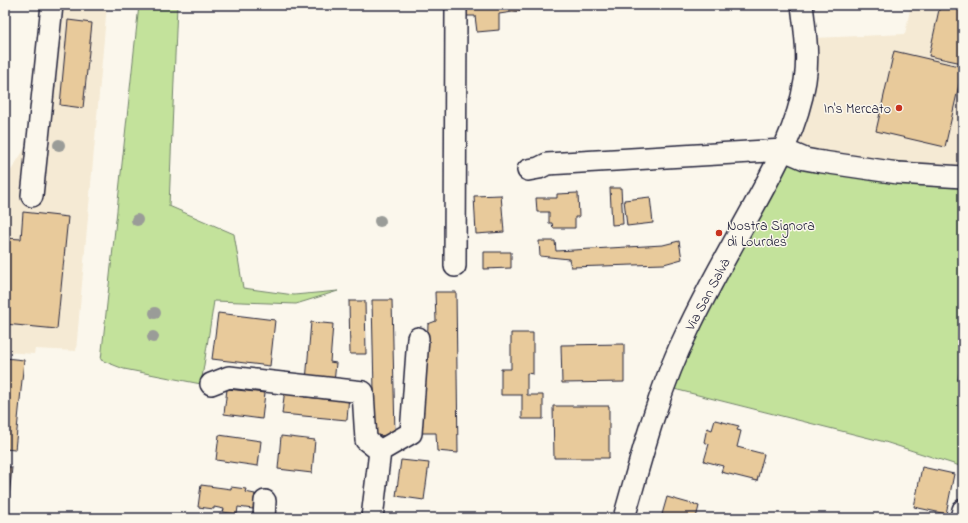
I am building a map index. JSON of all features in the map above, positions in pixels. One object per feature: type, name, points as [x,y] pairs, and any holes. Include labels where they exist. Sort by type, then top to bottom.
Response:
[{"type":"street","points":[[32,196],[52,5]]},
{"type":"street","points":[[455,266],[456,5]]},
{"type":"street","name":"Via San Salvà","points":[[624,518],[656,407],[666,378],[690,325],[784,150],[793,127],[805,80],[806,45],[802,5]]},
{"type":"street","points":[[528,170],[539,168],[547,164],[784,150],[805,159],[816,161],[898,173],[963,177]]},
{"type":"street","points":[[380,451],[411,433],[418,338]]},
{"type":"street","points":[[211,384],[229,377],[364,392],[366,440],[380,451]]},
{"type":"street","points":[[372,518],[380,451]]},
{"type":"street","points":[[961,518],[963,510]]},
{"type":"shaded area","points":[[47,5],[107,5],[76,351],[35,349],[34,354],[5,352],[5,180],[29,142]]},
{"type":"shaded area","points":[[911,5],[963,5],[963,168],[854,157],[795,147],[814,38],[905,34]]},
{"type":"green space","points":[[139,5],[177,5],[169,206],[234,234],[243,288],[294,295],[338,291],[296,304],[214,301],[201,384],[124,369],[101,360]]},
{"type":"green space","points":[[795,147],[854,157],[963,168],[963,467],[885,442],[674,389],[693,336]]},
{"type":"building","points":[[465,5],[520,5],[520,11],[499,14],[499,30],[477,32],[475,16],[465,16]]},
{"type":"building","points":[[940,5],[963,5],[962,63],[929,56]]},
{"type":"building","points":[[68,20],[92,23],[83,108],[60,105]]},
{"type":"building","points":[[894,51],[963,67],[945,147],[876,131]]},
{"type":"building","points":[[610,188],[621,188],[623,224],[612,225]]},
{"type":"building","points":[[578,193],[579,217],[575,217],[575,228],[553,228],[552,223],[549,223],[549,212],[537,212],[536,198],[557,198],[557,194]]},
{"type":"building","points":[[501,195],[504,232],[476,234],[474,196]]},
{"type":"building","points":[[650,197],[653,223],[627,226],[624,200]]},
{"type":"building","points":[[23,212],[68,217],[57,329],[5,324],[5,238],[21,239]]},
{"type":"building","points":[[539,241],[555,241],[556,251],[663,245],[679,241],[682,259],[664,264],[571,267],[569,259],[540,256]]},
{"type":"building","points":[[484,252],[511,252],[511,268],[484,269]]},
{"type":"building","points":[[435,292],[456,292],[458,453],[437,451],[436,433],[420,433],[419,378],[426,378],[428,324],[436,321]]},
{"type":"building","points":[[372,300],[392,300],[395,435],[375,436]]},
{"type":"building","points":[[349,301],[365,301],[366,354],[350,354]]},
{"type":"building","points":[[218,313],[275,320],[270,366],[212,359]]},
{"type":"building","points":[[311,322],[333,324],[330,362],[336,363],[334,383],[306,381]]},
{"type":"building","points":[[511,333],[533,333],[533,374],[527,373],[527,395],[543,395],[543,419],[522,419],[522,395],[501,395],[501,369],[511,369]]},
{"type":"building","points":[[624,344],[624,382],[562,383],[561,345]]},
{"type":"building","points":[[5,358],[24,360],[15,450],[5,449]]},
{"type":"building","points":[[961,365],[963,365],[963,381],[958,380]]},
{"type":"building","points":[[285,388],[305,390],[304,397],[327,399],[328,393],[349,395],[347,420],[282,414]]},
{"type":"building","points":[[227,389],[265,393],[262,419],[224,414]]},
{"type":"building","points":[[553,406],[609,406],[609,458],[554,458]]},
{"type":"building","points":[[715,420],[739,426],[737,430],[741,431],[737,447],[764,454],[757,481],[721,472],[723,466],[704,461],[709,444],[704,442],[707,428],[712,430]]},
{"type":"building","points":[[219,435],[261,441],[258,466],[216,460]]},
{"type":"building","points":[[281,436],[315,440],[312,473],[278,469]]},
{"type":"building","points":[[401,460],[429,463],[424,500],[396,496]]},
{"type":"building","points":[[5,467],[12,467],[7,518],[5,518]]},
{"type":"building","points":[[922,467],[954,474],[946,514],[914,507]]},
{"type":"building","points":[[201,485],[231,489],[231,487],[246,489],[245,492],[255,494],[253,509],[238,507],[237,514],[223,512],[224,509],[214,507],[214,509],[198,507]]},
{"type":"building","points":[[667,497],[699,506],[696,518],[661,518]]},
{"type":"building","points":[[394,515],[418,518],[394,518]]},
{"type":"place","name":"In's Mercato","points":[[899,108]]},
{"type":"place","name":"Nostra Signora di Lourdes","points":[[719,233]]}]
